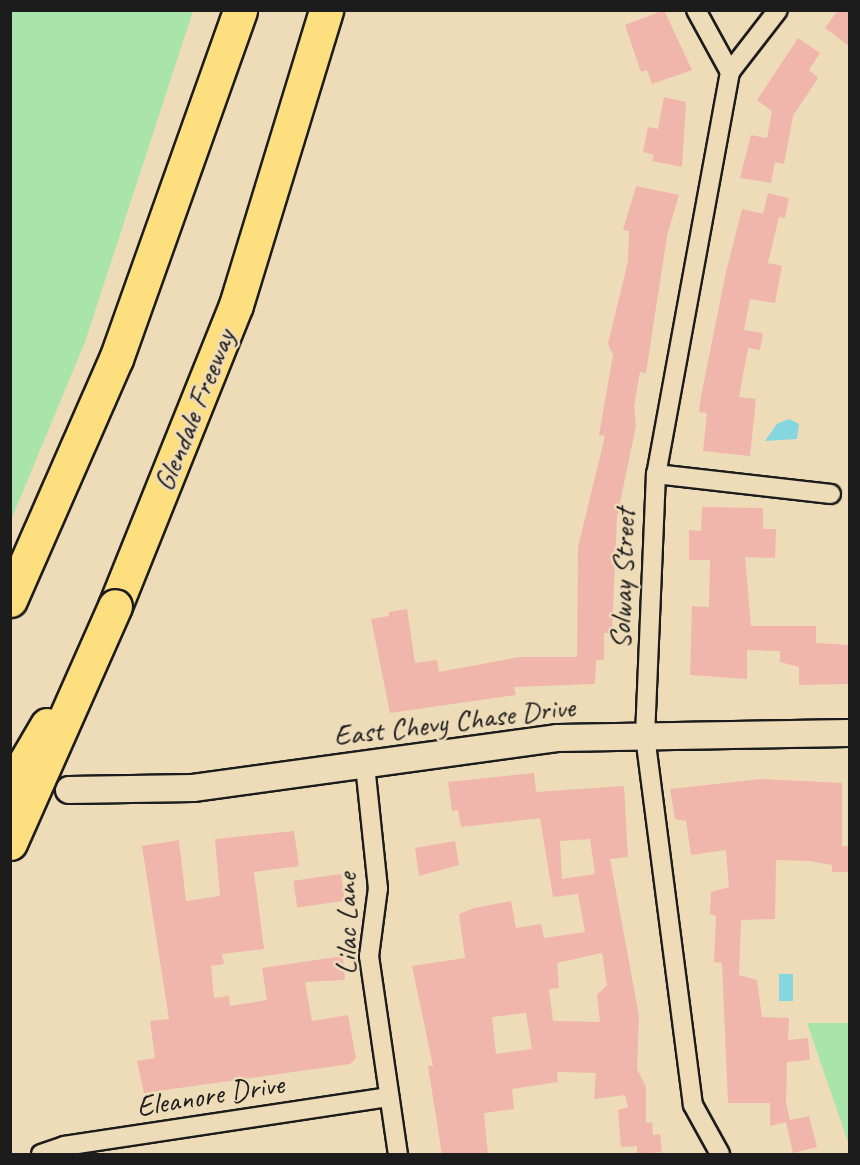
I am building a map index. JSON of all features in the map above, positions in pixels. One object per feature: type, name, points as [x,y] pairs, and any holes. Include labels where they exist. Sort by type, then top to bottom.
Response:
[{"type":"highway","points":[[11,599],[116,359],[240,10]]},
{"type":"highway","name":"Glendale Freeway","points":[[10,788],[115,606],[236,305],[326,10]]},
{"type":"highway","points":[[10,843],[115,606]]},
{"type":"main road","name":"East Chevy Chase Drive","points":[[69,790],[193,788],[557,738],[849,733]]},
{"type":"street","points":[[696,10],[730,72],[778,10]]},
{"type":"street","name":"Solway Street","points":[[720,1155],[693,1105],[645,736],[656,474],[730,72]]},
{"type":"street","points":[[656,474],[831,494]]},
{"type":"street","name":"Lilac Lane","points":[[365,765],[378,888],[369,956],[398,1155]]},
{"type":"street","name":"Eleanore Drive","points":[[41,1155],[64,1146],[389,1097]]},
{"type":"green space","points":[[11,10],[193,11],[85,342],[11,520]]},
{"type":"green space","points":[[807,1023],[849,1023],[849,1145]]},
{"type":"water","points":[[789,419],[799,424],[797,439],[765,441],[777,424]]},
{"type":"water","points":[[779,974],[793,974],[793,1001],[779,1001]]},
{"type":"building","points":[[664,10],[692,70],[652,84],[647,70],[641,72],[625,25]]},
{"type":"building","points":[[838,10],[849,10],[849,46],[825,28]]},
{"type":"building","points":[[798,38],[820,53],[809,70],[818,78],[793,116],[784,164],[775,162],[771,183],[740,178],[751,135],[767,138],[772,111],[757,100]]},
{"type":"building","points":[[664,97],[686,102],[682,167],[652,161],[654,155],[643,152],[648,127],[658,129]]},
{"type":"building","points":[[636,186],[679,195],[667,236],[646,373],[640,372],[634,406],[636,426],[617,517],[612,633],[604,633],[604,660],[596,660],[595,684],[514,687],[516,695],[390,713],[371,619],[389,616],[389,612],[407,609],[415,663],[437,660],[439,672],[519,657],[577,657],[578,547],[605,436],[599,435],[613,355],[608,344],[628,261],[629,231],[623,230]]},
{"type":"building","points":[[768,193],[789,198],[785,218],[779,217],[768,263],[782,266],[775,303],[750,299],[744,330],[763,333],[760,350],[748,348],[739,397],[756,399],[750,456],[703,451],[707,413],[699,412],[701,396],[726,272],[742,209],[763,214]]},
{"type":"building","points":[[702,507],[763,508],[763,529],[776,529],[775,558],[745,557],[751,626],[816,626],[816,643],[849,645],[849,684],[799,685],[799,667],[780,662],[780,651],[747,650],[747,679],[690,675],[692,606],[709,607],[710,560],[689,560],[689,530],[701,531]]},
{"type":"building","points":[[534,773],[536,792],[624,786],[628,857],[610,859],[639,1016],[637,1069],[646,1087],[646,1123],[652,1122],[653,1135],[660,1134],[662,1152],[637,1154],[637,1146],[621,1147],[618,1110],[628,1107],[625,1095],[594,1099],[596,1073],[557,1072],[558,1082],[512,1089],[514,1109],[484,1113],[488,1155],[442,1155],[428,1066],[433,1066],[412,966],[465,958],[459,914],[474,908],[511,901],[516,928],[541,924],[544,938],[585,932],[578,894],[553,897],[540,818],[461,827],[458,810],[452,811],[448,782]],"holes":[[[590,839],[595,874],[562,879],[560,841]],[[602,953],[607,985],[597,995],[600,1022],[553,1021],[549,989],[559,988],[557,963]],[[526,1013],[532,1049],[496,1054],[492,1017]]]},
{"type":"building","points":[[761,779],[842,783],[842,846],[849,846],[849,872],[832,872],[832,865],[809,861],[776,860],[775,919],[741,920],[739,975],[757,980],[762,1017],[789,1018],[788,1040],[808,1038],[810,1060],[787,1062],[786,1103],[790,1120],[809,1116],[817,1147],[793,1153],[786,1122],[770,1126],[770,1103],[728,1103],[722,963],[714,962],[716,916],[710,914],[711,892],[729,887],[726,850],[691,855],[686,821],[675,819],[670,789]]},
{"type":"building","points":[[294,831],[299,866],[254,872],[264,949],[222,954],[224,964],[211,966],[214,998],[229,996],[230,1006],[267,1000],[262,968],[343,956],[345,980],[305,982],[312,1021],[348,1015],[356,1058],[350,1064],[144,1093],[137,1061],[155,1058],[150,1021],[169,1019],[142,846],[179,840],[186,901],[220,896],[215,839]]},
{"type":"building","points":[[455,841],[459,865],[419,876],[415,848]]},
{"type":"building","points":[[341,874],[345,901],[297,907],[293,881]]}]
